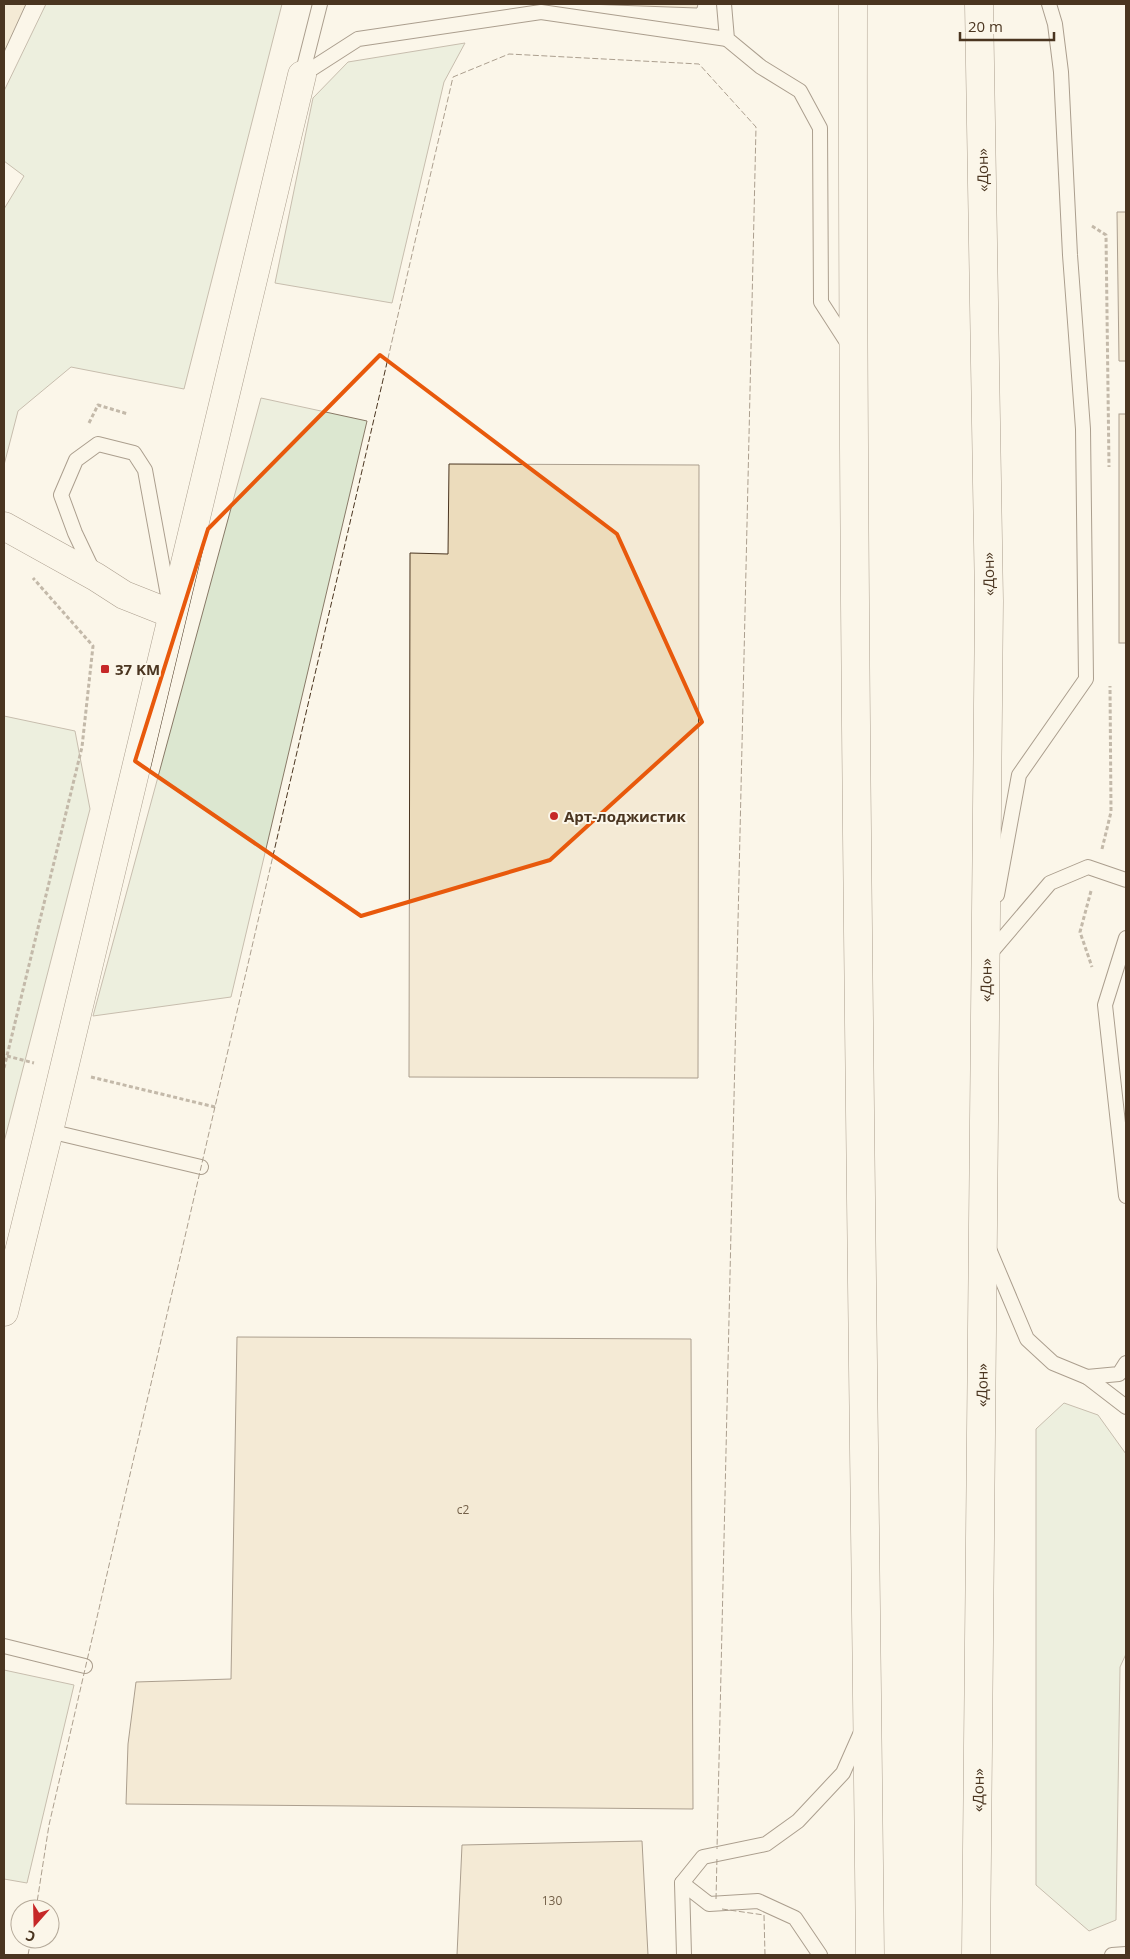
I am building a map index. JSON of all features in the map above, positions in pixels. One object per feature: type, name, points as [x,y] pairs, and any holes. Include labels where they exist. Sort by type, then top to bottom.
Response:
[{"type":"main road","points":[[853,4],[852,351],[870,1955]]},
{"type":"main road","name":"«Дон»","points":[[976,1955],[989,601],[979,4]]},
{"type":"main road","points":[[4,1312],[64,1071],[302,75]]},
{"type":"main road","points":[[15,532],[96,577],[124,595],[172,614]]},
{"type":"lane","points":[[302,75],[320,4]]},
{"type":"lane","points":[[724,4],[727,39]]},
{"type":"lane","points":[[985,960],[1019,775],[1086,679],[1083,429],[1070,255],[1062,72],[1055,24],[1049,4]]},
{"type":"lane","points":[[302,75],[358,39],[541,12],[727,39],[761,67],[800,91],[820,128],[821,302],[852,351]]},
{"type":"lane","points":[[96,577],[75,533],[61,495],[76,460],[98,444],[134,453],[145,470],[172,614]]},
{"type":"lane","points":[[985,960],[1050,883],[1088,867],[1126,880]]},
{"type":"lane","points":[[1126,938],[1105,1005],[1126,1196]]},
{"type":"lane","points":[[49,1131],[201,1168]]},
{"type":"lane","points":[[983,1234],[1027,1339],[1052,1363],[1087,1377],[1126,1407]]},
{"type":"lane","points":[[1087,1377],[1119,1374],[1126,1363]]},
{"type":"lane","points":[[4,1646],[85,1666]]},
{"type":"lane","points":[[684,1955],[682,1883],[703,1857],[766,1844],[798,1821],[843,1774],[868,1717]]},
{"type":"lane","points":[[682,1883],[709,1904],[758,1901],[795,1918],[820,1955]]},
{"type":"lane","points":[[1112,1955],[1126,1954]]},
{"type":"path","points":[[85,430],[98,405],[128,414]]},
{"type":"path","points":[[4,1068],[82,747],[93,646],[17,560],[15,532]]},
{"type":"path","points":[[64,1071],[215,1107]]},
{"type":"highlighted area","points":[[380,355],[617,534],[702,722],[550,860],[361,916],[135,761],[208,529]]},
{"type":"green space","points":[[46,4],[282,4],[184,389],[71,367],[18,411],[4,465],[4,209],[24,176],[4,161],[4,91]]},
{"type":"green space","points":[[465,43],[444,82],[392,303],[275,283],[313,98],[348,62]]},
{"type":"green space","points":[[261,398],[367,421],[231,997],[93,1016]]},
{"type":"green space","points":[[4,716],[75,731],[90,809],[4,1142]]},
{"type":"green space","points":[[1064,1403],[1098,1415],[1126,1454],[1126,1654],[1120,1667],[1116,1920],[1089,1931],[1036,1885],[1036,1429]]},
{"type":"green space","points":[[4,1670],[74,1685],[27,1883],[4,1879]]},
{"type":"building","points":[[4,4],[26,4],[4,52]]},
{"type":"building","points":[[586,4],[698,4],[697,8]]},
{"type":"building","points":[[1117,212],[1126,212],[1126,361],[1119,361]]},
{"type":"building","points":[[1119,414],[1126,414],[1126,643],[1119,643]]},
{"type":"building","name":"Арт-лоджистик","points":[[449,464],[699,465],[698,1078],[409,1077],[410,553],[448,554]]},
{"type":"building","points":[[237,1337],[691,1339],[693,1809],[126,1804],[128,1744],[136,1682],[231,1679]]},
{"type":"building","points":[[642,1841],[648,1955],[457,1955],[462,1845]]},
{"type":"fence","points":[[38,1899],[49,1825],[453,77],[509,54],[699,64],[756,127],[717,1849]]},
{"type":"fence","points":[[716,1899],[717,1857]]},
{"type":"fence","points":[[722,1909],[764,1915],[765,1955]]},
{"type":"fence","points":[[28,1955],[29,1949]]},
{"type":"place","name":"37 KM","points":[[105,669]]},
{"type":"place","name":"Арт-лоджистик","points":[[554,816]]}]
